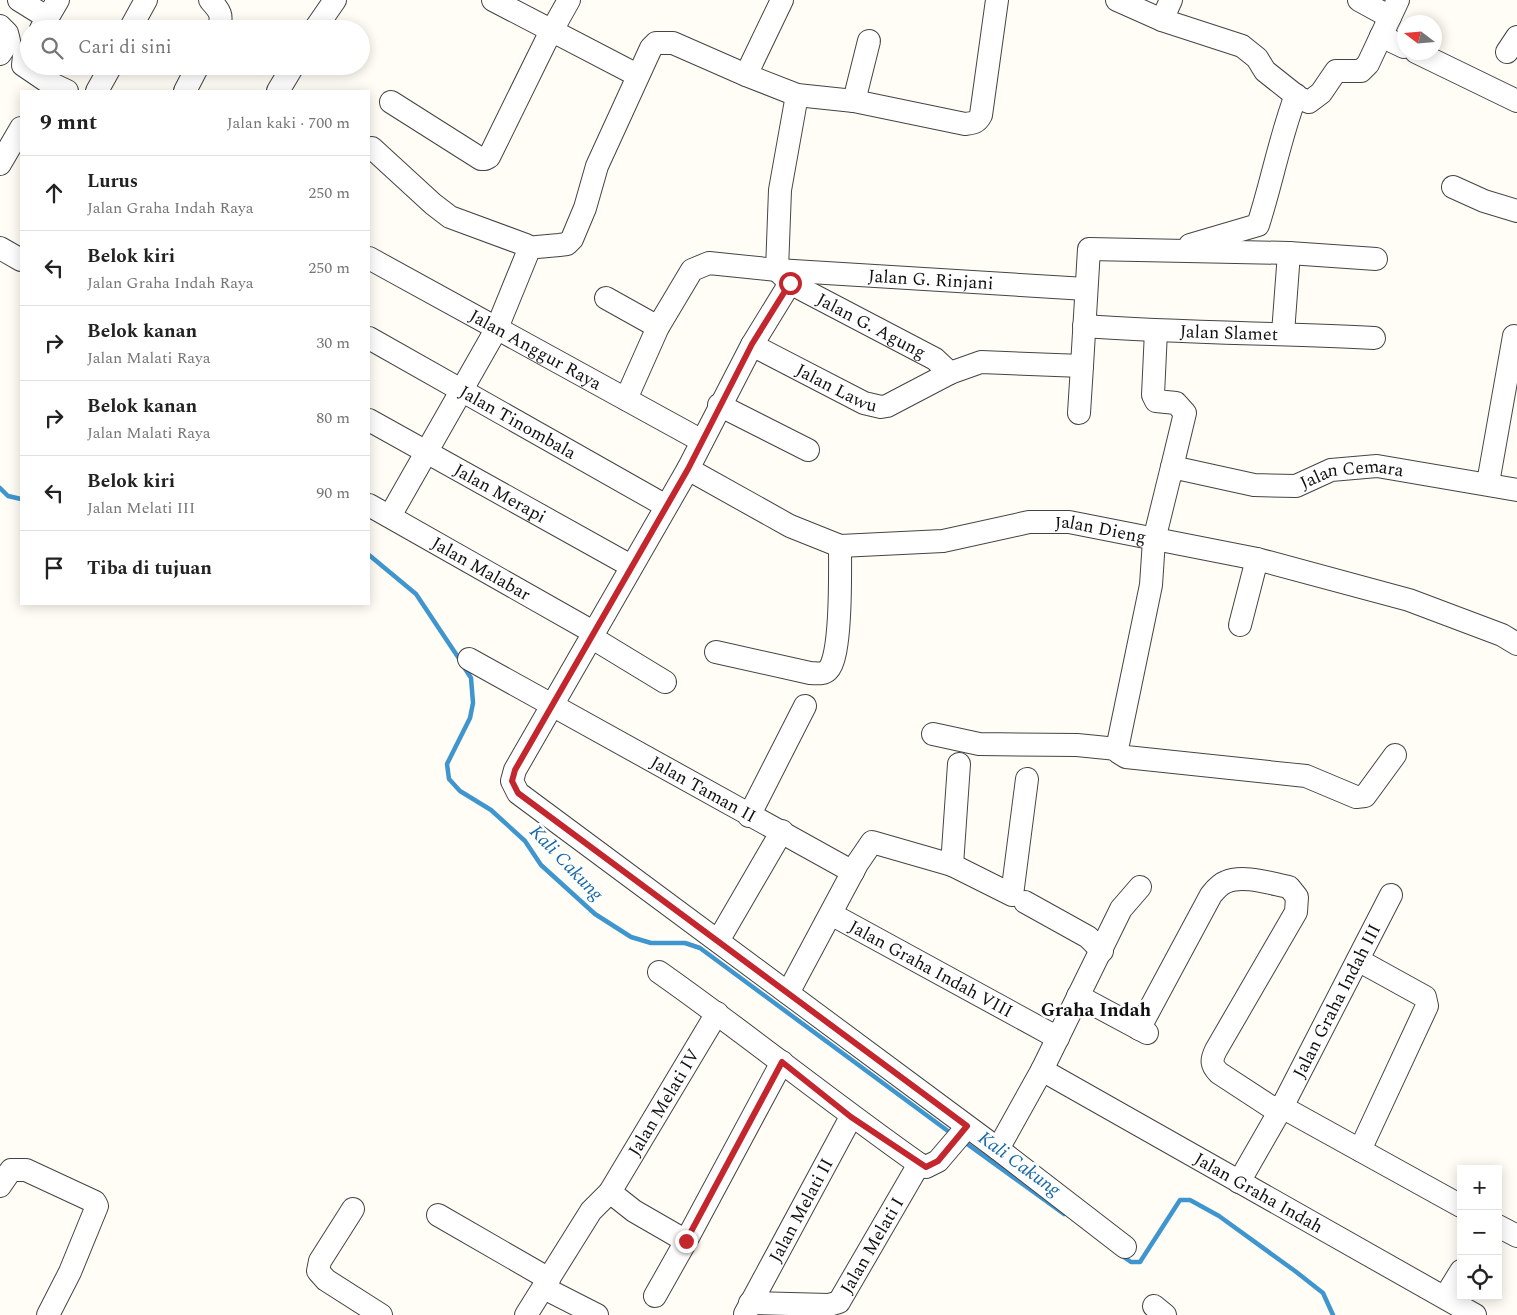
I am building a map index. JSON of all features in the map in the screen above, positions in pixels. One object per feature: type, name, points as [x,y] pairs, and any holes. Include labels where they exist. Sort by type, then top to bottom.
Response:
[{"type":"street","points":[[19,0],[49,15]]},
{"type":"street","points":[[135,20],[146,0]]},
{"type":"street","points":[[210,0],[220,12],[221,20]]},
{"type":"street","points":[[321,20],[335,0]]},
{"type":"street","points":[[493,0],[637,75]]},
{"type":"street","points":[[391,102],[480,159],[485,159],[489,156],[569,0]]},
{"type":"street","points":[[746,75],[782,0]]},
{"type":"street","points":[[526,248],[567,244],[572,239],[585,208],[597,166],[637,75],[651,48],[656,43],[673,43],[746,75],[797,94],[854,101],[965,124],[978,120],[981,115],[997,0]]},
{"type":"street","points":[[1117,0],[1167,10],[1242,46],[1257,58],[1265,71],[1296,96],[1309,102],[1321,93],[1336,71],[1361,71],[1368,64],[1390,18]]},
{"type":"street","points":[[1359,0],[1390,18],[1397,32]]},
{"type":"street","points":[[0,26],[7,33],[9,41],[0,54]]},
{"type":"street","points":[[854,101],[870,41]]},
{"type":"street","points":[[1432,60],[1517,101]]},
{"type":"street","points":[[36,75],[53,88]]},
{"type":"street","points":[[98,90],[105,75]]},
{"type":"street","points":[[186,90],[193,75]]},
{"type":"street","points":[[279,90],[288,75]]},
{"type":"street","points":[[797,94],[780,190],[784,276],[752,344],[688,469],[515,770],[512,781],[518,793],[788,993],[963,1131],[998,1149],[1125,1247]]},
{"type":"street","points":[[1171,251],[1258,225],[1272,182],[1286,121],[1296,96]]},
{"type":"street","points":[[7,157],[20,130]]},
{"type":"street","points":[[372,148],[433,204],[450,217],[526,245],[528,252],[497,328],[390,516]]},
{"type":"street","points":[[1453,187],[1484,201],[1517,211]]},
{"type":"street","points":[[0,248],[20,259]]},
{"type":"street","points":[[1078,413],[1089,249],[1289,253],[1376,259]]},
{"type":"street","points":[[1283,333],[1289,253]]},
{"type":"street","name":"Jalan Anggur Raya","points":[[370,259],[702,441]]},
{"type":"street","name":"Jalan G. Rinjani","points":[[626,399],[658,327],[692,270],[709,263],[784,276],[1086,289]]},
{"type":"street","name":"Jalan G. Agung","points":[[784,276],[935,359],[950,373]]},
{"type":"street","points":[[606,298],[658,327]]},
{"type":"street","name":"Jalan Slamet","points":[[1084,326],[1156,331],[1283,333],[1374,338]]},
{"type":"street","points":[[1117,749],[1151,585],[1154,540],[1185,413],[1176,404],[1156,401],[1153,395],[1156,331]]},
{"type":"street","points":[[1488,483],[1514,336]]},
{"type":"street","name":"Jalan Tinombala","points":[[370,339],[666,506]]},
{"type":"street","name":"Jalan Lawu","points":[[752,344],[864,403],[881,407],[888,406],[950,373],[981,362],[1082,366]]},
{"type":"street","points":[[720,405],[808,450]]},
{"type":"street","name":"Jalan Merapi","points":[[370,421],[631,566]]},
{"type":"street","name":"Jalan Cemara","points":[[1172,467],[1254,485],[1296,486],[1331,470],[1377,466],[1488,483],[1517,490]]},
{"type":"street","name":"Jalan Dieng","points":[[688,469],[790,526],[840,546],[943,541],[1029,522],[1069,522],[1257,559],[1409,600],[1494,632],[1517,644]]},
{"type":"street","name":"Jalan Malabar","points":[[370,506],[592,635],[665,682]]},
{"type":"street","points":[[716,652],[810,673],[821,674],[828,671],[832,665],[839,619],[840,546]]},
{"type":"street","points":[[1240,624],[1257,559]]},
{"type":"street","name":"Jalan Taman II","points":[[469,659],[853,872]]},
{"type":"street","points":[[750,816],[805,706]]},
{"type":"street","points":[[933,734],[980,744],[1077,745],[1117,749],[1126,757],[1306,776],[1356,797],[1365,796],[1371,790],[1394,755]]},
{"type":"street","points":[[952,865],[959,764]]},
{"type":"street","points":[[1018,898],[1027,779]]},
{"type":"street","points":[[718,941],[782,831]]},
{"type":"street","points":[[788,993],[867,846],[872,842],[952,865],[1018,898],[1088,937],[1102,951]]},
{"type":"street","points":[[1078,996],[1143,1031],[1211,895],[1220,886],[1226,881],[1238,879],[1289,887],[1298,897],[1296,912],[1216,1050],[1212,1061],[1214,1068],[1271,1107],[1282,1107],[1457,1204]]},
{"type":"street","points":[[998,1149],[1042,1070],[1121,909],[1140,887]]},
{"type":"street","name":"Jalan Graha Indah III","points":[[1239,1182],[1282,1107],[1391,895]]},
{"type":"street","name":"Jalan Graha Indah VIII","points":[[831,914],[1058,1038]]},
{"type":"street","points":[[1358,960],[1425,997],[1427,1006],[1360,1150]]},
{"type":"street","points":[[659,972],[782,1062],[851,1117],[928,1163],[963,1131]]},
{"type":"street","name":"Jalan Melati IV","points":[[526,1315],[591,1211],[610,1192],[717,1013]]},
{"type":"street","points":[[654,1296],[686,1241],[782,1062]]},
{"type":"street","name":"Jalan Graha Indah","points":[[1042,1070],[1475,1315]]},
{"type":"street","name":"Jalan Melati II","points":[[747,1309],[851,1117]]},
{"type":"street","name":"Jalan Melati I","points":[[747,1309],[829,1305],[839,1302],[928,1163]]},
{"type":"street","points":[[0,1186],[11,1170],[26,1170],[95,1202],[98,1206],[70,1272],[48,1315]]},
{"type":"street","points":[[610,1192],[634,1212],[686,1241]]},
{"type":"street","points":[[353,1209],[320,1261],[318,1271],[326,1280],[380,1315]]},
{"type":"street","points":[[438,1215],[597,1315]]},
{"type":"street","points":[[1502,1228],[1517,1236]]},
{"type":"street","points":[[1445,1297],[1457,1278]]},
{"type":"waterway","name":"Kali Cakung","points":[[0,488],[8,496],[20,499]]},
{"type":"waterway","name":"Kali Cakung","points":[[370,556],[416,594],[460,660]]},
{"type":"waterway","name":"Kali Cakung","points":[[464,667],[471,678],[473,703],[470,718],[447,764],[449,779],[460,791],[491,810],[525,841],[541,865],[595,914],[631,937],[651,943],[685,943],[700,948],[952,1134]]},
{"type":"waterway","name":"Kali Cakung","points":[[963,1141],[1064,1214]]},
{"type":"waterway","name":"Kali Cakung","points":[[1121,1255],[1131,1262],[1140,1262],[1180,1200],[1190,1200],[1219,1216],[1323,1293],[1333,1315]]},
{"type":"district","name":"Graha Indah","points":[[1096,1010]]},
{"type":"route","points":[[686,1241],[782,1062],[851,1117],[926,1167],[938,1161],[967,1126],[518,793],[512,781],[515,770],[688,469],[752,344],[790,283]]}]
